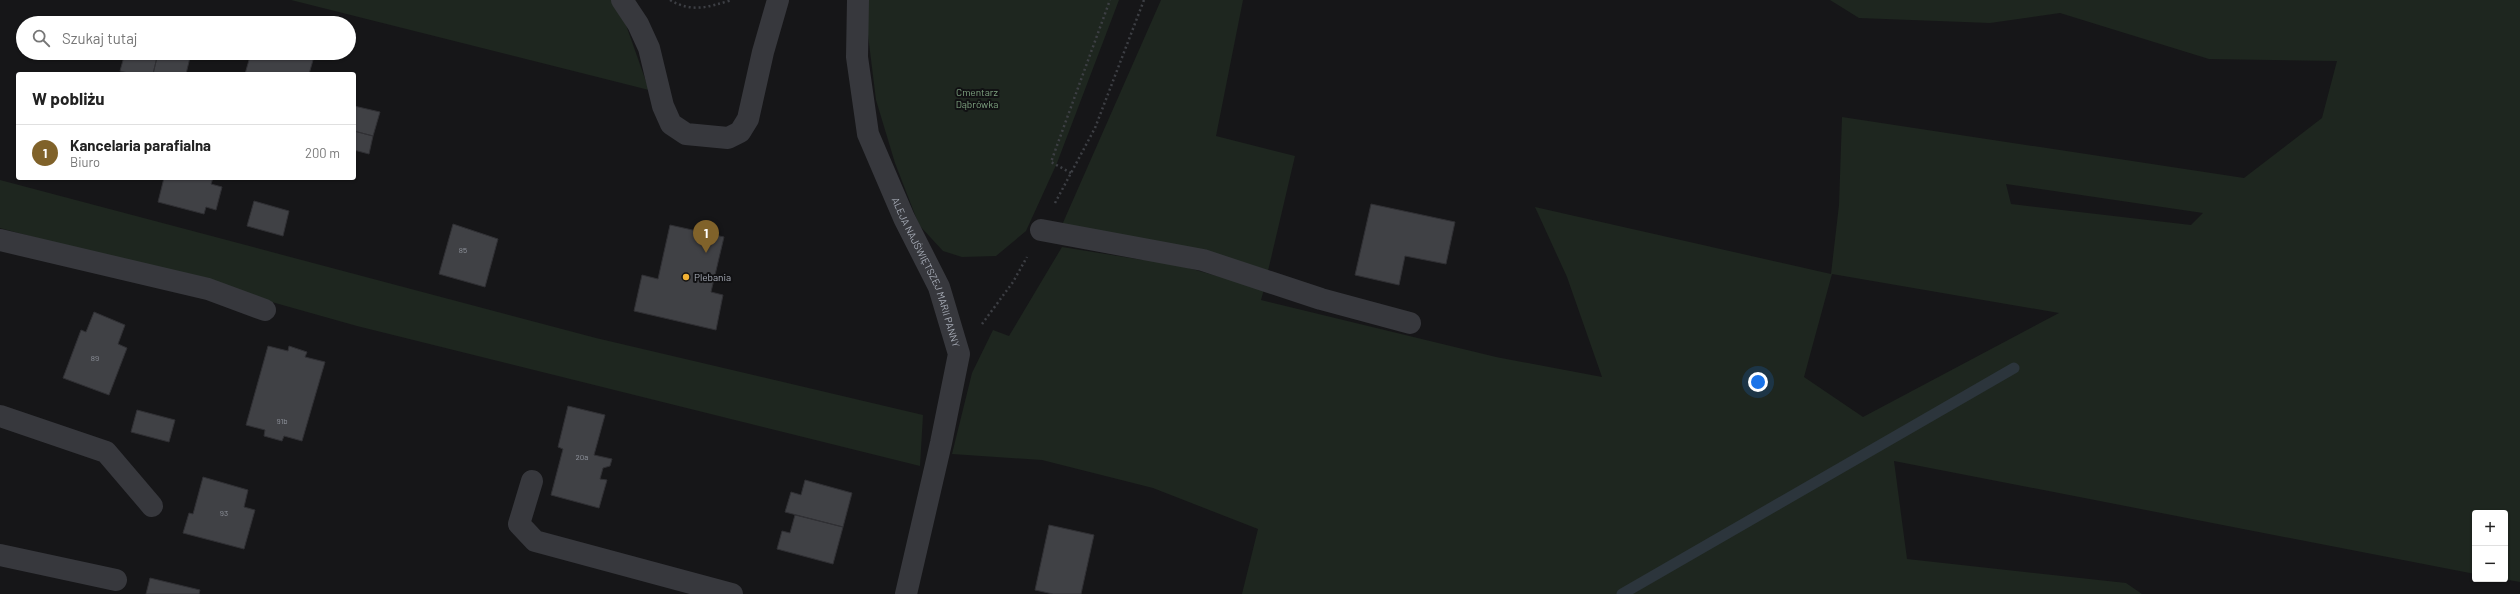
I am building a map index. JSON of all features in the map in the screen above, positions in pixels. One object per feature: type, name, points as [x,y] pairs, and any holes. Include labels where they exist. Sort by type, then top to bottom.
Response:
[{"type":"street","points":[[622,0],[638,24],[649,48],[663,106],[671,124],[686,134],[728,138],[740,132],[748,119],[762,52],[778,0]]},
{"type":"street","name":"ALEJA NAJŚWIĘTSZEJ MARII PANNY","points":[[858,0],[856,57],[868,134],[904,218],[939,287],[958,354],[941,443],[906,594]]},
{"type":"street","points":[[1041,230],[1203,260],[1321,298],[1410,323]]},
{"type":"street","points":[[0,240],[208,289],[265,310]]},
{"type":"street","points":[[0,416],[106,452],[152,506]]},
{"type":"street","points":[[532,481],[519,524],[535,541],[732,594]]},
{"type":"street","points":[[0,555],[116,580]]},
{"type":"path","points":[[670,0],[691,9],[704,9],[732,0]]},
{"type":"path","points":[[1071,173],[1051,162],[1110,0]]},
{"type":"path","points":[[958,354],[1013,282],[1095,128],[1144,0]]},
{"type":"green space","points":[[291,0],[613,0],[619,5],[649,90],[356,16]]},
{"type":"green space","name":"Cmentarz Dąbrówka","points":[[868,0],[1119,0],[1057,163],[1026,231],[996,256],[962,257],[943,251],[919,225],[895,163],[876,100],[867,27]]},
{"type":"green space","points":[[1161,0],[1243,0],[1216,136],[1295,156],[1268,271],[1062,225]]},
{"type":"green space","points":[[1830,0],[2520,0],[2520,582],[2508,580],[2508,510],[2472,510],[2472,573],[1894,461],[1907,559],[2126,583],[2142,594],[1242,594],[1258,529],[1153,488],[1042,460],[952,454],[972,373],[993,330],[1009,336],[1062,247],[1143,260],[1156,259],[1264,289],[1261,300],[1496,357],[1602,377],[1567,277],[1535,207],[1831,274],[1839,205],[1842,117],[2244,178],[2322,118],[2337,61],[2209,59],[2060,13],[1990,23],[1859,18]],"holes":[[[2006,184],[2203,213],[2191,225],[2011,204]],[[1832,274],[2059,313],[1863,417],[1804,377]]]},
{"type":"green space","points":[[0,180],[596,338],[923,415],[920,466],[357,326],[0,228]]},
{"type":"building","points":[[123,60],[156,60],[153,72],[120,71]]},
{"type":"building","points":[[156,60],[189,60],[186,72],[153,72]]},
{"type":"building","points":[[249,60],[313,60],[310,72],[246,72]]},
{"type":"building","points":[[356,106],[380,112],[373,136],[356,132]]},
{"type":"building","points":[[356,132],[373,136],[369,154],[356,151]]},
{"type":"building","points":[[164,180],[212,180],[211,184],[222,187],[216,210],[206,207],[204,214],[158,202]]},
{"type":"building","points":[[254,201],[289,211],[283,236],[247,226]]},
{"type":"building","points":[[1371,204],[1455,222],[1446,264],[1405,256],[1399,285],[1355,275]]},
{"type":"building","points":[[453,224],[498,239],[485,287],[439,274]]},
{"type":"building","name":"Plebania","points":[[670,225],[724,237],[711,292],[723,295],[716,330],[634,311],[642,275],[658,279]]},
{"type":"building","points":[[94,312],[125,325],[118,344],[127,348],[109,395],[63,378],[81,330],[86,332]]},
{"type":"building","points":[[268,346],[288,351],[289,346],[307,352],[305,357],[325,362],[302,441],[284,436],[282,441],[264,436],[265,430],[246,425]]},
{"type":"building","points":[[568,406],[605,415],[594,455],[612,459],[610,466],[603,468],[600,479],[607,480],[599,508],[551,495],[563,449],[558,447]]},
{"type":"building","points":[[137,410],[175,420],[169,442],[131,432]]},
{"type":"building","points":[[203,477],[248,490],[244,507],[255,510],[244,549],[183,533],[189,513],[193,514]]},
{"type":"building","points":[[805,480],[852,493],[843,527],[785,512],[791,492],[801,495]]},
{"type":"building","points":[[795,515],[843,527],[833,564],[777,549],[782,531],[790,533]]},
{"type":"building","points":[[1049,525],[1094,535],[1081,594],[1053,594],[1035,590]]},
{"type":"building","points":[[150,578],[200,590],[199,594],[146,594]]},
{"type":"waterway","points":[[1622,594],[2014,368]]},
{"type":"place","name":"Kancelaria parafialna","points":[[706,253]]},
{"type":"place","name":"Plebania","points":[[686,277]]}]
